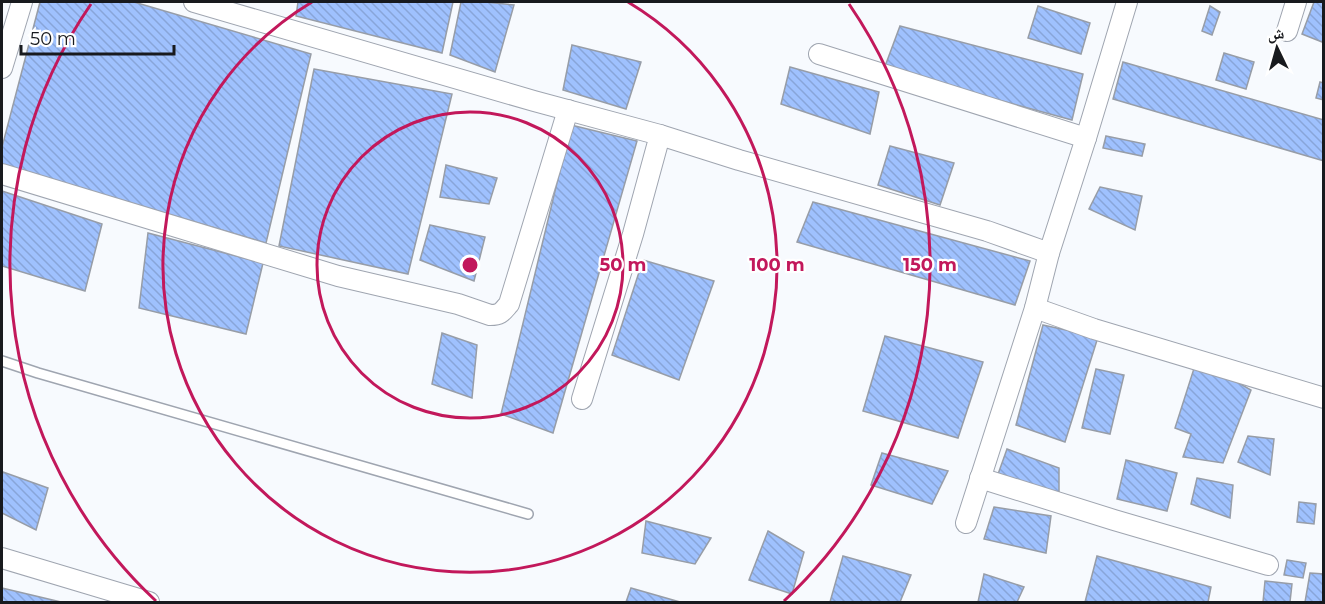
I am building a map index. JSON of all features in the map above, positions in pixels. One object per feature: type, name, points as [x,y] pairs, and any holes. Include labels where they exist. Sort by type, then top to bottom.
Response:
[{"type":"street","points":[[2,69],[22,2]]},
{"type":"street","points":[[194,2],[660,135],[750,164],[987,231],[1049,253]]},
{"type":"street","points":[[966,523],[1035,308],[1049,253],[1127,2]]},
{"type":"street","points":[[1287,31],[1296,2]]},
{"type":"street","points":[[819,54],[1086,138]]},
{"type":"street","points":[[2,174],[338,276],[496,315],[500,314],[509,304],[568,110]]},
{"type":"street","points":[[582,399],[633,234],[660,135]]},
{"type":"street","points":[[1035,308],[1323,398]]},
{"type":"street","points":[[980,478],[1268,565]]},
{"type":"street","points":[[2,558],[149,603]]},
{"type":"lane","points":[[2,361],[38,374],[528,514]]},
{"type":"building","points":[[40,2],[134,2],[311,54],[266,243],[2,165],[2,147]]},
{"type":"building","points":[[298,2],[453,2],[442,53],[296,16]]},
{"type":"building","points":[[461,2],[514,5],[495,72],[450,55]]},
{"type":"building","points":[[1314,2],[1324,2],[1322,42],[1302,34]]},
{"type":"building","points":[[1038,6],[1090,23],[1081,54],[1028,38]]},
{"type":"building","points":[[1210,6],[1220,12],[1212,35],[1202,31]]},
{"type":"building","points":[[900,26],[1083,74],[1072,120],[884,69]]},
{"type":"building","points":[[572,45],[641,62],[626,109],[563,90]]},
{"type":"building","points":[[1224,53],[1254,62],[1246,89],[1216,80]]},
{"type":"building","points":[[1123,62],[1324,120],[1324,161],[1113,99]]},
{"type":"building","points":[[790,67],[879,92],[870,134],[781,104]]},
{"type":"building","points":[[314,69],[452,94],[408,274],[279,246]]},
{"type":"building","points":[[1320,82],[1324,83],[1324,100],[1316,98]]},
{"type":"building","points":[[571,125],[637,141],[553,433],[501,414]]},
{"type":"building","points":[[1106,136],[1145,144],[1142,156],[1103,148]]},
{"type":"building","points":[[890,146],[954,163],[940,205],[878,185]]},
{"type":"building","points":[[446,165],[497,178],[489,204],[440,197]]},
{"type":"building","points":[[1100,187],[1142,196],[1135,230],[1089,209]]},
{"type":"building","points":[[2,191],[102,224],[85,291],[2,266]]},
{"type":"building","points":[[813,202],[1030,261],[1015,305],[797,242]]},
{"type":"building","points":[[430,225],[485,237],[474,281],[420,260]]},
{"type":"building","points":[[148,233],[263,263],[246,334],[139,308]]},
{"type":"building","points":[[643,260],[714,281],[679,380],[612,355]]},
{"type":"building","points":[[1043,325],[1098,337],[1065,442],[1016,425]]},
{"type":"building","points":[[442,333],[477,345],[472,398],[432,384]]},
{"type":"building","points":[[885,336],[983,362],[958,438],[863,411]]},
{"type":"building","points":[[1197,359],[1251,390],[1223,463],[1183,457],[1191,434],[1175,428]]},
{"type":"building","points":[[1096,369],[1124,375],[1110,434],[1082,428]]},
{"type":"building","points":[[1248,436],[1274,439],[1270,475],[1238,462]]},
{"type":"building","points":[[1007,449],[1059,468],[1059,499],[997,477]]},
{"type":"building","points":[[882,453],[948,471],[932,504],[871,485]]},
{"type":"building","points":[[1126,460],[1177,473],[1167,511],[1117,499]]},
{"type":"building","points":[[3,472],[48,488],[36,530],[2,513]]},
{"type":"building","points":[[1197,478],[1233,485],[1230,518],[1191,504]]},
{"type":"building","points":[[1299,502],[1316,504],[1314,524],[1297,522]]},
{"type":"building","points":[[994,507],[1051,516],[1046,553],[984,539]]},
{"type":"building","points":[[646,521],[711,538],[695,564],[642,553]]},
{"type":"building","points":[[768,531],[804,552],[792,594],[749,580]]},
{"type":"building","points":[[843,556],[911,575],[900,602],[830,602]]},
{"type":"building","points":[[1097,556],[1211,587],[1208,602],[1085,602]]},
{"type":"building","points":[[1287,560],[1306,563],[1303,578],[1284,575]]},
{"type":"building","points":[[1310,573],[1324,574],[1324,602],[1305,602]]},
{"type":"building","points":[[984,574],[1024,587],[1017,602],[978,602]]},
{"type":"building","points":[[1265,581],[1292,584],[1290,602],[1263,602]]},
{"type":"building","points":[[2,588],[61,602],[2,602]]},
{"type":"building","points":[[631,588],[680,602],[626,602]]}]
